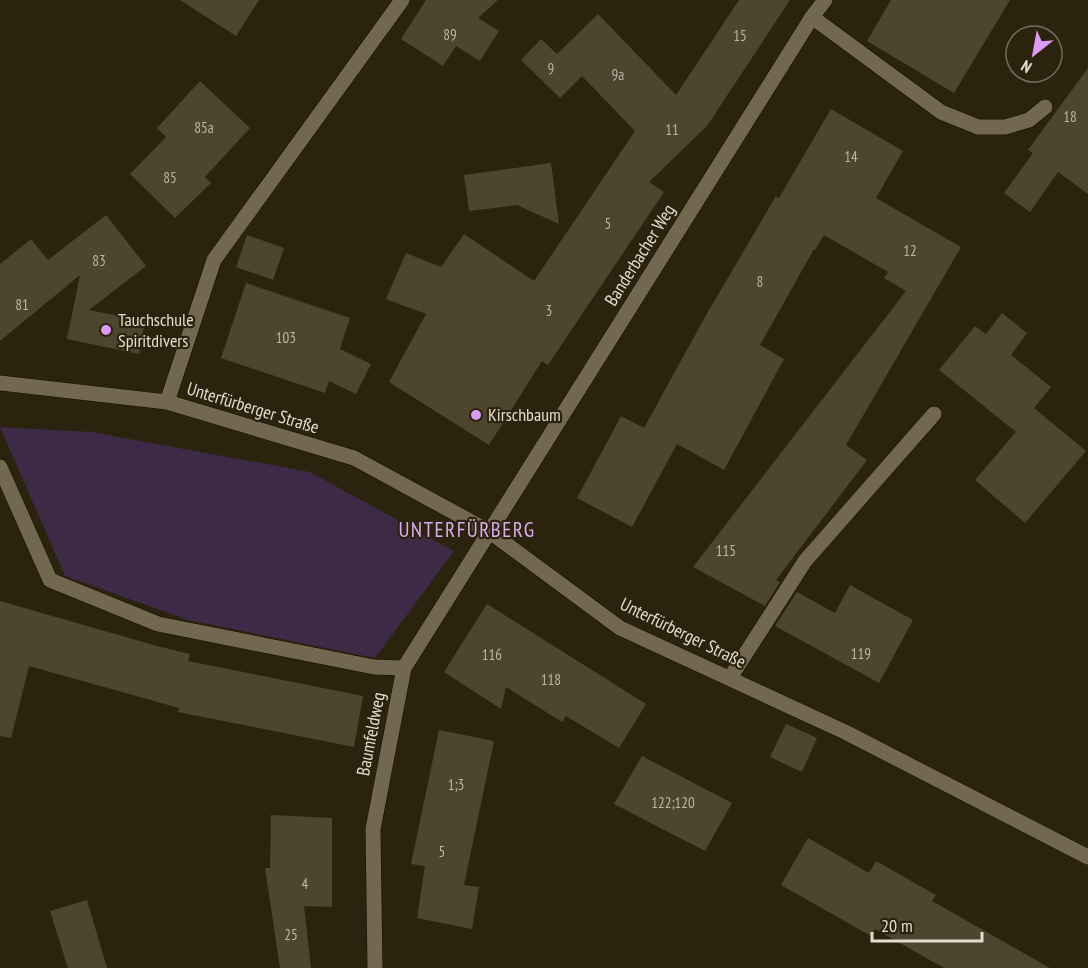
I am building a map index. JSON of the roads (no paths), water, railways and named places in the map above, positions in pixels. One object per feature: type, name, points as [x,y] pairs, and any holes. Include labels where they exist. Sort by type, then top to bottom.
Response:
[{"type":"street","name":"Unterfürberger Straße","points":[[167,402],[214,260],[402,0]]},
{"type":"street","name":"Banderbacher Weg","points":[[490,532],[825,0]]},
{"type":"street","points":[[812,18],[941,112],[978,127],[1005,127],[1029,120],[1045,107]]},
{"type":"street","name":"Unterfürberger Straße","points":[[0,383],[167,402],[354,458],[490,532],[620,628],[845,732],[1088,857]]},
{"type":"street","points":[[730,678],[805,561],[934,414]]},
{"type":"street","points":[[0,467],[50,580],[158,624],[374,667],[404,668]]},
{"type":"street","name":"Baumfeldweg","points":[[375,968],[373,829],[404,668],[490,532]]},
{"type":"place","name":"Tauchschule Spiritdivers","points":[[106,330]]},
{"type":"place","name":"Kirschbaum","points":[[476,415]]},
{"type":"district","name":"UNTERFÜRBERG","points":[[467,530]]}]
